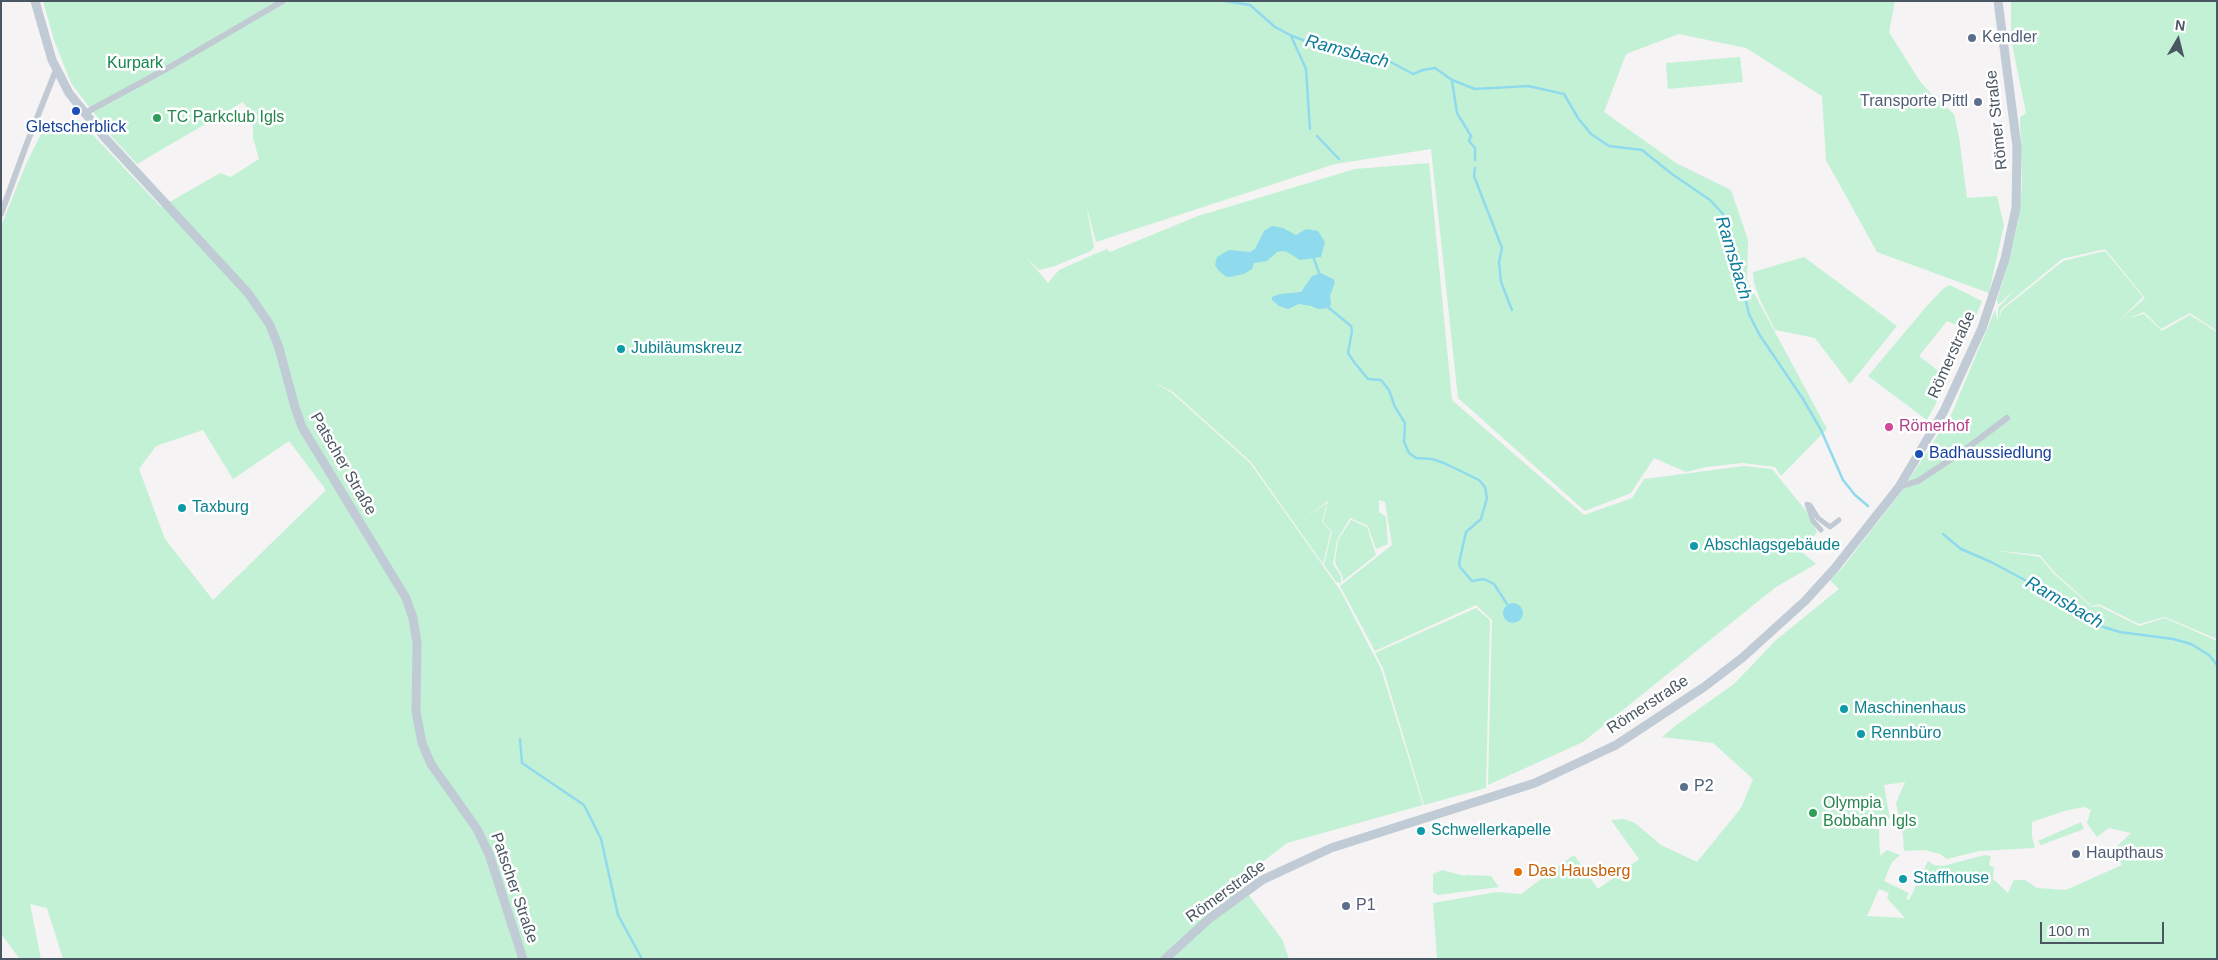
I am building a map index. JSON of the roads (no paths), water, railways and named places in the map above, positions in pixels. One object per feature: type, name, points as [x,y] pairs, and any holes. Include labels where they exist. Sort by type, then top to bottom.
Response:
[{"type":"main road","name":"Patscher Straße","points":[[36,1],[56,70],[69,93],[157,195],[243,287],[270,325],[279,348],[294,407],[302,427],[406,598],[413,618],[416,637],[416,711],[422,743],[434,768],[477,829],[489,854],[523,959]]},
{"type":"main road","name":"Römer Straße","points":[[1995,294],[2013,223],[2018,166],[2015,119],[1998,1]]},
{"type":"main road","name":"Römerstraße","points":[[1165,959],[1210,918],[1262,880],[1331,848],[1535,783],[1594,756],[1646,726],[1728,669],[1804,601],[1835,568],[1899,487],[1930,436],[1958,384],[1995,294]]},
{"type":"street","points":[[85,113],[168,68],[283,1]]},
{"type":"street","points":[[1,214],[56,70]]},
{"type":"street","points":[[1899,487],[1918,481],[1962,452],[2007,418]]},
{"type":"street","points":[[1821,530],[1813,521],[1807,504],[1810,505],[1818,518],[1830,528],[1839,520]]},
{"type":"water","points":[[1272,226],[1283,228],[1296,235],[1306,229],[1318,231],[1325,242],[1321,257],[1300,260],[1282,251],[1277,252],[1267,261],[1254,263],[1252,269],[1244,274],[1230,277],[1225,276],[1218,270],[1215,265],[1217,257],[1229,250],[1250,252],[1255,249],[1264,231]]},
{"type":"water","points":[[1321,273],[1335,282],[1330,296],[1331,304],[1329,308],[1318,309],[1299,304],[1288,309],[1279,306],[1272,300],[1272,297],[1280,294],[1301,292],[1312,276]]},
{"type":"water","points":[[1513,603],[1520,606],[1523,613],[1520,620],[1513,623],[1506,620],[1503,613],[1506,606]]},
{"type":"waterway","name":"Ramsbach","points":[[1224,1],[1250,5],[1275,27],[1333,52],[1355,57],[1385,59],[1413,74],[1435,68],[1452,80],[1475,89],[1528,86],[1564,94],[1578,118],[1591,134],[1609,146],[1642,150],[1672,174],[1710,200],[1723,214],[1749,314],[1759,334],[1803,399],[1821,430],[1843,480],[1855,495],[1868,506]]},
{"type":"waterway","points":[[1291,36],[1306,69],[1310,129]]},
{"type":"waterway","points":[[1452,81],[1457,113],[1471,136],[1469,141],[1475,148],[1475,160]]},
{"type":"waterway","points":[[1317,136],[1339,159]]},
{"type":"waterway","points":[[1475,168],[1474,176],[1502,248],[1499,262],[1501,282],[1512,310]]},
{"type":"waterway","points":[[1314,259],[1319,273]]},
{"type":"waterway","points":[[1329,308],[1351,326],[1352,331],[1348,353],[1354,362],[1368,379],[1381,380],[1389,390],[1395,407],[1405,423],[1404,442],[1409,453],[1416,458],[1432,459],[1444,463],[1479,480],[1485,487],[1487,498],[1481,519],[1466,532],[1459,563],[1460,567],[1472,581],[1484,579],[1494,584],[1507,604]]},
{"type":"waterway","name":"Ramsbach","points":[[1943,534],[1961,549],[1991,562],[2038,587],[2100,626],[2120,632],[2173,639],[2191,644],[2209,655],[2217,665]]},
{"type":"waterway","points":[[520,739],[522,763],[584,805],[601,839],[618,915],[642,959]]},
{"type":"place","name":"Kendler","points":[[1972,38]]},
{"type":"place","name":"Transporte Pittl","points":[[1978,102]]},
{"type":"place","name":"Gletscherblick","points":[[76,111]]},
{"type":"place","name":"TC Parkclub Igls","points":[[157,118]]},
{"type":"place","name":"Jubiläumskreuz","points":[[621,349]]},
{"type":"place","name":"Römerhof","points":[[1889,427]]},
{"type":"place","name":"Badhaussiedlung","points":[[1919,454]]},
{"type":"place","name":"Taxburg","points":[[182,508]]},
{"type":"place","name":"Abschlagsgebäude","points":[[1694,546]]},
{"type":"place","name":"Maschinenhaus","points":[[1844,709]]},
{"type":"place","name":"Rennbüro","points":[[1861,734]]},
{"type":"place","name":"P2","points":[[1684,787]]},
{"type":"place","name":"Olympia Bobbahn Igls","points":[[1813,813]]},
{"type":"place","name":"Schwellerkapelle","points":[[1421,831]]},
{"type":"place","name":"Haupthaus","points":[[2076,854]]},
{"type":"place","name":"Das Hausberg","points":[[1518,872]]},
{"type":"place","name":"Staffhouse","points":[[1903,879]]},
{"type":"place","name":"P1","points":[[1346,906]]},
{"type":"park label","name":"Kurpark","points":[[135,64]]}]
